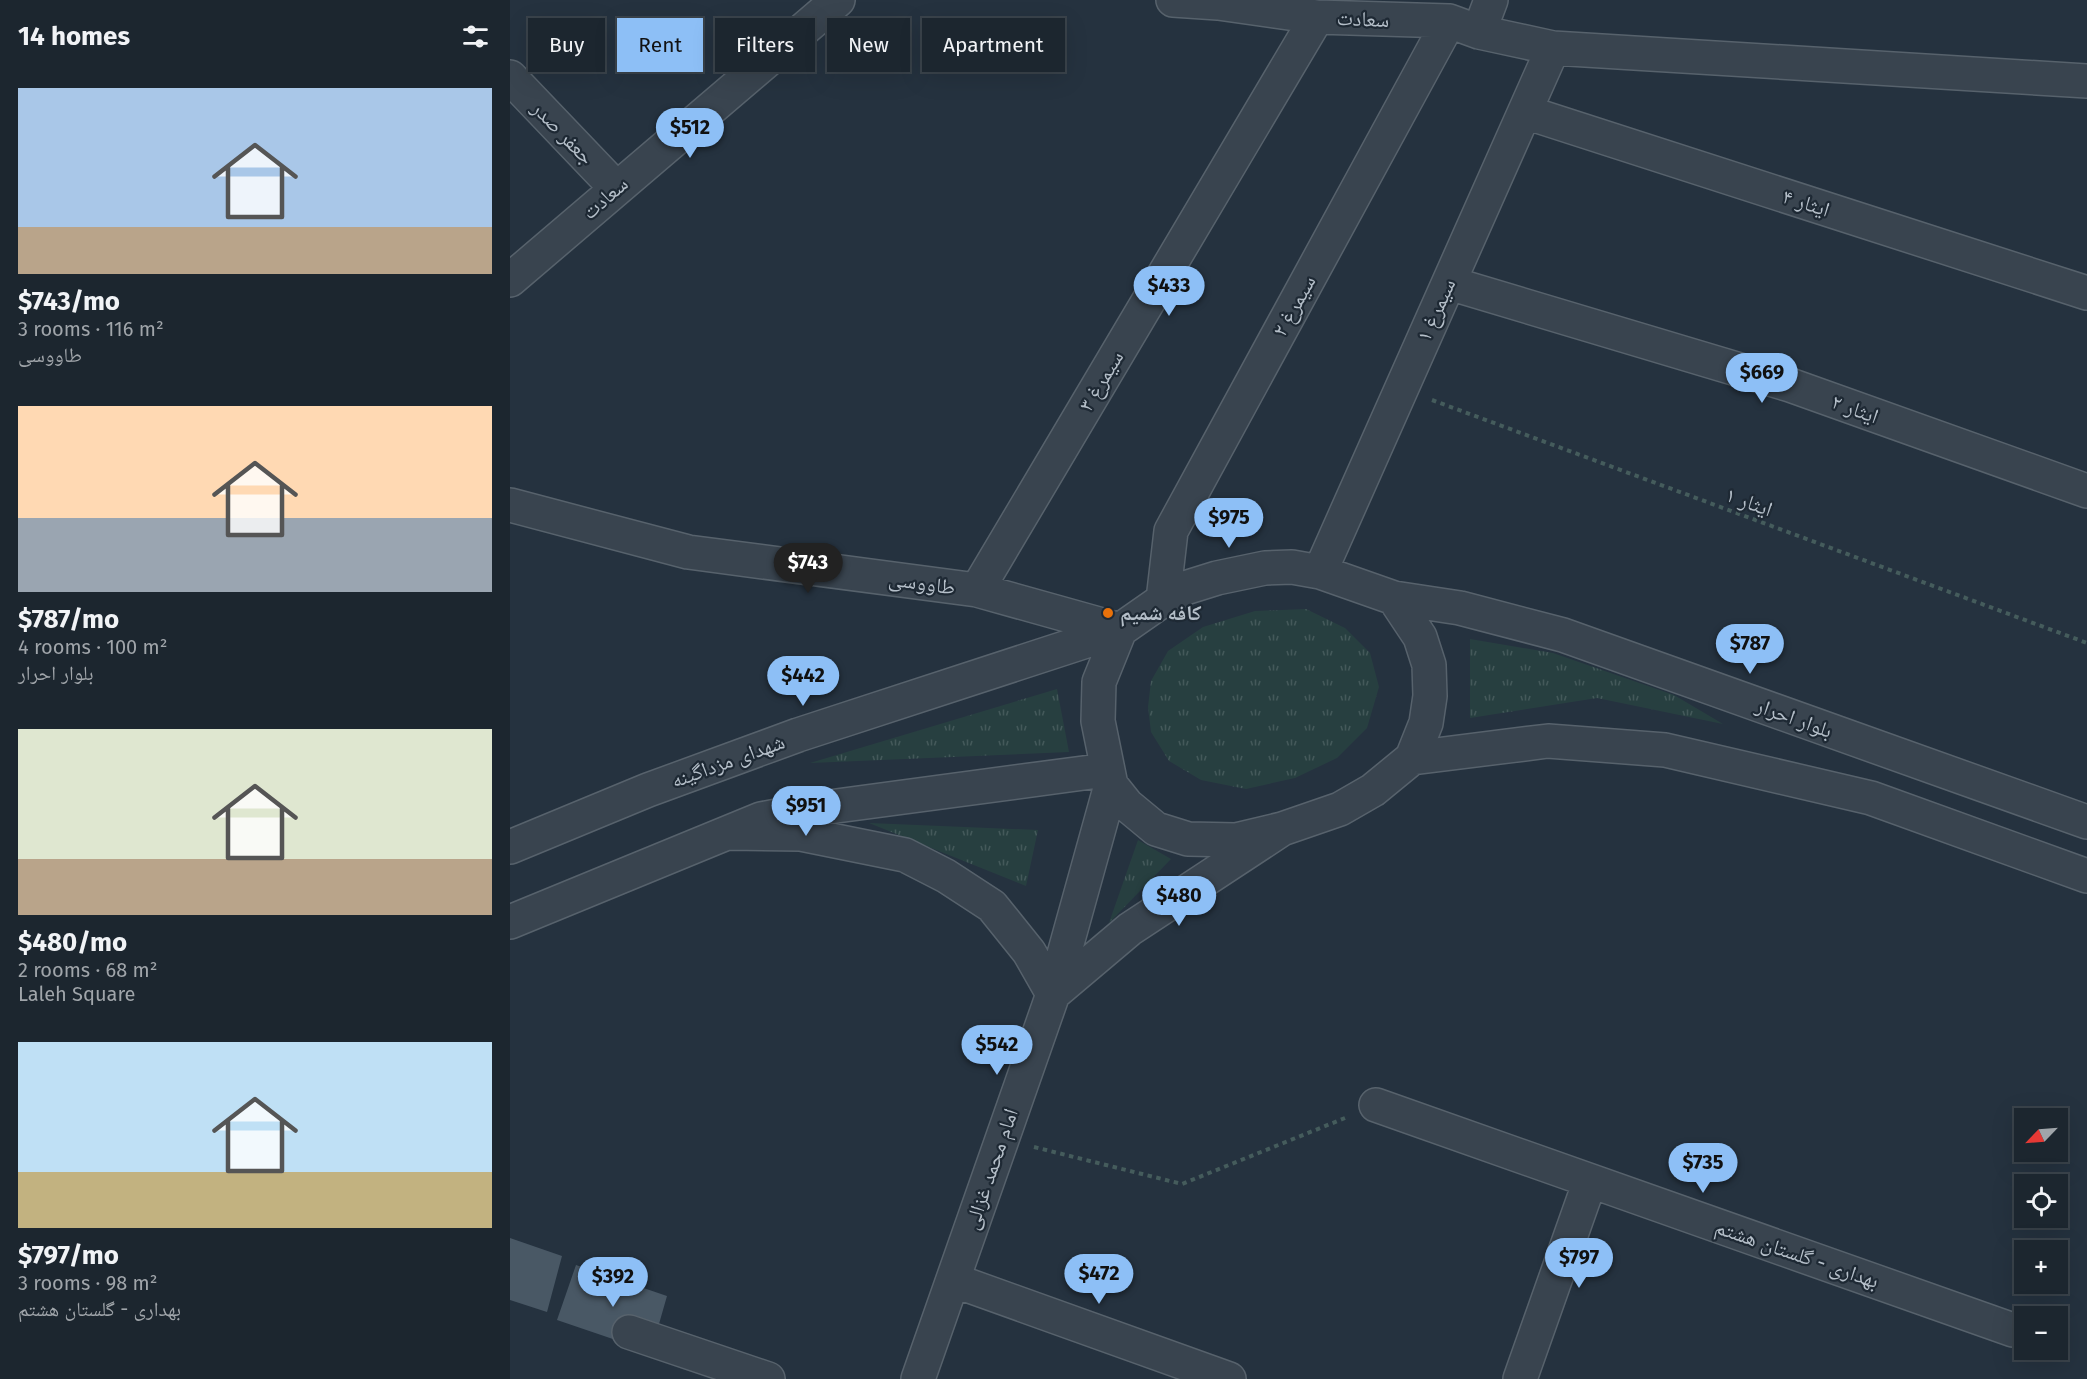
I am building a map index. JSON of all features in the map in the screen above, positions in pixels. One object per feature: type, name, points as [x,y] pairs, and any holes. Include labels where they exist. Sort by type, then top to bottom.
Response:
[{"type":"street","name":"سعادت","points":[[510,280],[838,0]]},
{"type":"street","name":"سعادت","points":[[1173,0],[1219,2],[1317,17],[1449,21],[1479,32],[1553,48],[2087,81]]},
{"type":"street","points":[[1479,32],[1491,0]]},
{"type":"street","name":"سیمرغ ۳","points":[[977,591],[1317,17]]},
{"type":"street","name":"سیمرغ ۲","points":[[1163,600],[1171,531],[1449,21]]},
{"type":"street","name":"سیمرغ ۱","points":[[1320,572],[1553,48]]},
{"type":"street","name":"جعفر صدر","points":[[510,77],[616,188]]},
{"type":"street","name":"ایثار ۴","points":[[1525,112],[2087,293]]},
{"type":"street","name":"ایثار ۲","points":[[1449,283],[1790,386],[2087,491]]},
{"type":"street","name":"طاووسی","points":[[510,505],[688,552],[977,591],[1120,630]]},
{"type":"street","name":"شهدای مزداگینه","points":[[510,847],[648,790],[798,735],[1120,630],[1163,600],[1185,588],[1217,578],[1265,568],[1292,567],[1320,572]]},
{"type":"street","name":"بلوار احرار","points":[[1320,572],[1394,598],[1460,608],[1563,635],[2087,822]]},
{"type":"street","points":[[1120,630],[1099,682],[1098,721],[1109,777],[1127,805],[1155,829],[1188,839],[1236,840],[1282,829],[1340,809],[1373,790],[1412,758],[1426,723],[1430,696],[1429,665],[1420,637],[1394,598]]},
{"type":"street","points":[[1412,758],[1548,741],[1665,750],[1871,798],[2087,876]]},
{"type":"street","points":[[510,922],[761,819],[814,809],[1109,777]]},
{"type":"street","name":"امام محمد غزالی","points":[[918,1379],[1053,994],[1109,777]]},
{"type":"street","points":[[729,833],[801,834],[904,855],[946,876],[992,906],[1029,952],[1053,994],[1130,929],[1282,829]]},
{"type":"street","name":"بهداری - گلستان هشتم","points":[[1377,1106],[2013,1330]]},
{"type":"street","points":[[1520,1379],[1590,1181]]},
{"type":"street","points":[[953,1280],[1228,1379]]},
{"type":"street","points":[[629,1332],[768,1379]]},
{"type":"path","name":"ایثار ۱","points":[[1401,389],[2087,643]]},
{"type":"path","points":[[1002,1139],[1182,1184],[1377,1106]]},
{"type":"green space","points":[[1306,609],[1345,628],[1370,653],[1379,687],[1367,728],[1337,758],[1295,778],[1246,789],[1201,780],[1169,761],[1151,732],[1148,707],[1151,681],[1168,651],[1203,627],[1255,611]]},
{"type":"green space","points":[[1470,639],[1553,653],[1674,695],[1723,724],[1597,698],[1470,718]]},
{"type":"green space","points":[[1057,689],[1069,752],[810,763]]},
{"type":"green space","points":[[869,823],[1038,830],[1026,886]]},
{"type":"green space","points":[[1138,840],[1171,859],[1109,923],[1110,920]]},
{"type":"building","points":[[510,1238],[562,1256],[547,1312],[510,1300]]},
{"type":"building","points":[[576,1265],[667,1296],[651,1352],[557,1320]]},
{"type":"place","name":"کافه شمیم","points":[[1108,613]]}]
